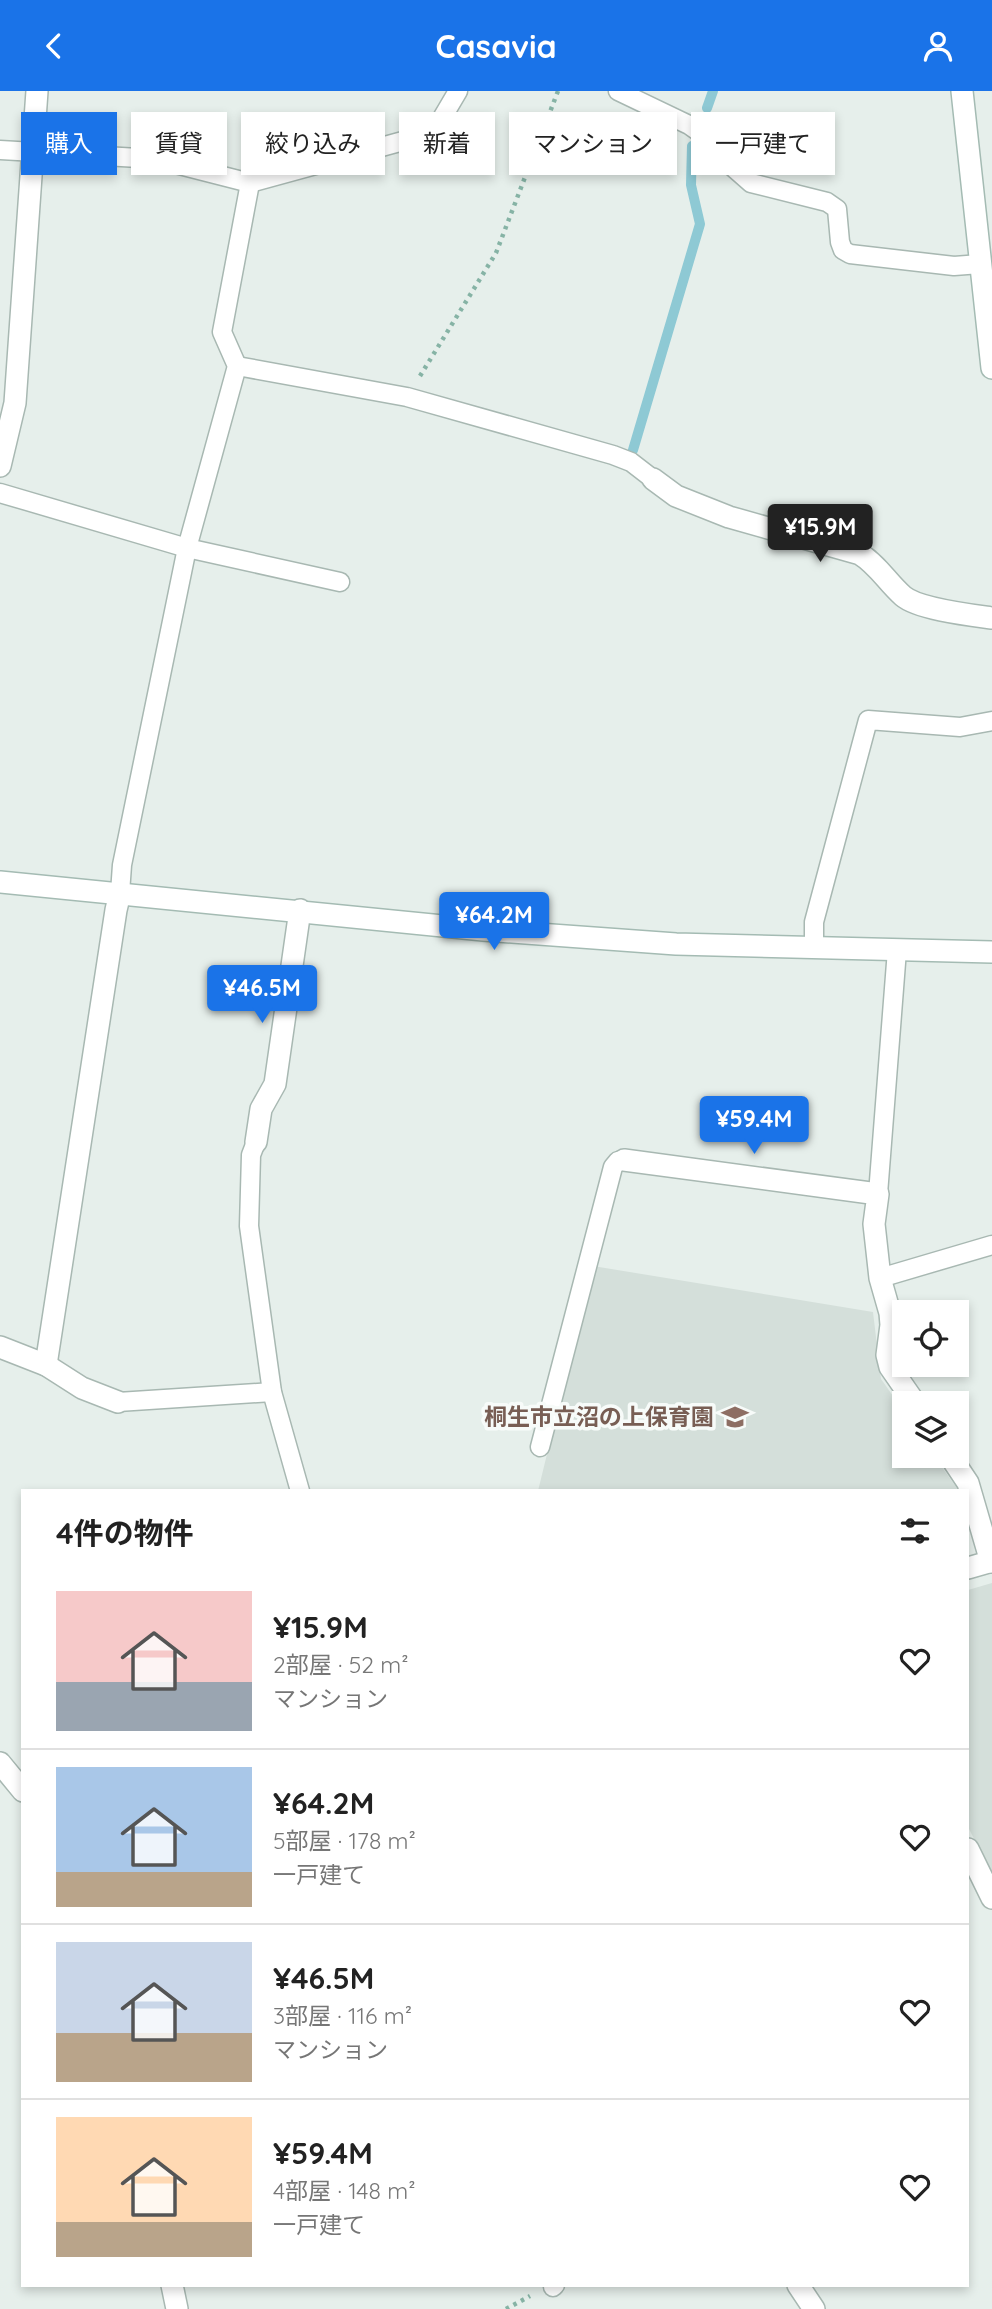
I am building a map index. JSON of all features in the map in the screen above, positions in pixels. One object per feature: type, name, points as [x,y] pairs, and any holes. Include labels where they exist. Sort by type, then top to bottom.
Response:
[{"type":"street","points":[[35,112],[37,91]]},
{"type":"street","points":[[962,91],[992,368]]},
{"type":"street","points":[[0,466],[15,403],[31,175]]},
{"type":"street","points":[[653,479],[676,496],[729,517],[860,554],[871,561],[903,596],[916,604],[992,618]]},
{"type":"street","points":[[0,882],[545,935],[676,944],[992,953]]},
{"type":"street","points":[[46,1365],[120,893]]},
{"type":"street","points":[[256,1142],[261,1109],[275,1084],[300,910]]},
{"type":"street","points":[[624,1160],[878,1194],[874,1224],[880,1278],[890,1313],[891,1325],[887,1345],[890,1367],[907,1391]]},
{"type":"street","points":[[0,1347],[46,1365],[82,1388],[118,1402]]},
{"type":"street","points":[[958,1468],[968,1483],[991,1562],[969,1568]]},
{"type":"street","points":[[0,1763],[21,1789]]},
{"type":"street","points":[[969,1851],[992,1898]]},
{"type":"street","points":[[172,2287],[177,2309]]},
{"type":"street","points":[[798,2287],[814,2309]]},
{"type":"lane","points":[[117,157],[156,159],[250,183],[425,135],[435,130],[458,91]]},
{"type":"lane","points":[[618,91],[689,125],[706,137],[726,161],[751,183],[827,202],[837,209],[840,242],[843,250],[850,254],[954,266],[980,264]]},
{"type":"lane","points":[[0,150],[21,152]]},
{"type":"lane","points":[[120,893],[122,865],[187,548],[237,366],[222,332],[250,183]]},
{"type":"lane","points":[[237,366],[407,397],[612,455],[631,462],[653,479]]},
{"type":"lane","points":[[0,493],[187,548],[340,582]]},
{"type":"lane","points":[[814,949],[814,922],[868,720],[960,727],[992,721]]},
{"type":"lane","points":[[878,1194],[897,950]]},
{"type":"lane","points":[[256,1142],[251,1155],[249,1226],[272,1392],[299,1489]]},
{"type":"lane","points":[[540,1447],[613,1167],[618,1161],[624,1160]]},
{"type":"lane","points":[[880,1278],[992,1245]]},
{"type":"lane","points":[[118,1402],[272,1392]]},
{"type":"path","points":[[407,397],[496,253],[558,91]]},
{"type":"shaded area","points":[[593,1266],[873,1312],[881,1379],[892,1395],[892,1468],[943,1468],[958,1489],[538,1489]]},
{"type":"shaded area","points":[[992,1583],[992,1874],[969,1829],[969,1590]]},
{"type":"waterway","points":[[707,108],[713,91]]},
{"type":"waterway","points":[[633,450],[700,224],[691,175]]},
{"type":"place","name":"桐生市立沼の上保育園","points":[[735,1417]]}]
